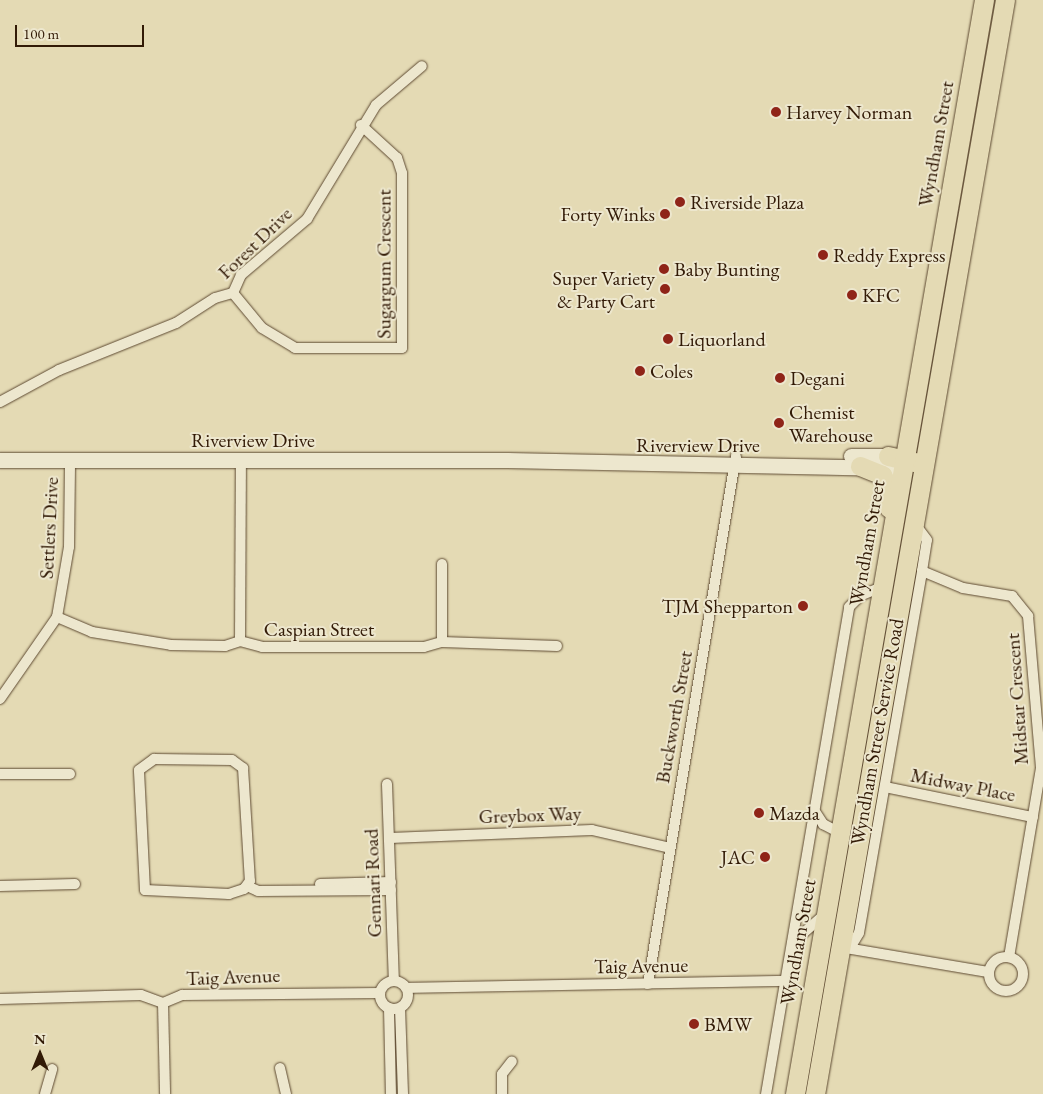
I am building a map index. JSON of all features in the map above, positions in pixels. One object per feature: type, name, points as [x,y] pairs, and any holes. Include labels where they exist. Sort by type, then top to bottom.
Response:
[{"type":"highway","name":"Wyndham Street","points":[[794,1094],[883,585],[900,462],[984,0]]},
{"type":"highway","name":"Wyndham Street","points":[[817,1089],[845,948],[859,840],[977,150],[1005,0]]},
{"type":"highway","points":[[974,56],[983,44],[998,38]]},
{"type":"highway","points":[[954,171],[977,150]]},
{"type":"highway","points":[[920,484],[900,462],[947,323]]},
{"type":"highway","points":[[860,466],[882,475],[890,490],[882,557],[883,585]]},
{"type":"highway","points":[[840,833],[859,840]]},
{"type":"highway","points":[[837,852],[859,840]]},
{"type":"street","name":"Forest Drive","points":[[0,402],[59,370],[176,324],[215,298],[233,293],[241,275],[306,219],[361,125],[376,105],[422,66]]},
{"type":"street","name":"Sugargum Crescent","points":[[233,293],[255,322],[295,348],[402,348],[402,173],[397,158],[361,125]]},
{"type":"street","name":"Riverview Drive","points":[[0,460],[900,462]]},
{"type":"street","name":"Settlers Drive","points":[[0,699],[57,617],[69,547],[70,460]]},
{"type":"street","points":[[240,641],[241,460]]},
{"type":"street","name":"Riverview Drive","points":[[735,461],[860,466],[900,462]]},
{"type":"street","name":"Buckworth Street","points":[[648,984],[735,461]]},
{"type":"street","name":"Wyndham Street Service Road","points":[[845,948],[860,933],[922,571],[927,540],[914,522]]},
{"type":"street","points":[[442,564],[442,642]]},
{"type":"street","name":"Midstar Crescent","points":[[922,571],[979,593],[1012,596],[1028,616],[1042,742],[1033,816],[1009,957]]},
{"type":"street","name":"Wyndham Street Service Road","points":[[769,1091],[849,607],[860,596],[883,585]]},
{"type":"street","name":"Caspian Street","points":[[57,617],[92,632],[171,645],[225,646],[240,641],[262,647],[424,647],[442,642],[557,646]]},
{"type":"street","points":[[154,759],[232,760],[240,765],[246,776],[249,883],[229,894],[144,890],[142,765],[154,759]]},
{"type":"street","points":[[0,774],[70,774]]},
{"type":"street","name":"Gennari Road","points":[[387,784],[394,981]]},
{"type":"street","name":"Midway Place","points":[[885,787],[1033,816]]},
{"type":"street","name":"Wyndham Street Service Road","points":[[814,810],[823,824],[840,833]]},
{"type":"street","name":"Greybox Way","points":[[390,838],[592,830],[670,848]]},
{"type":"street","points":[[249,883],[266,891],[391,886]]},
{"type":"street","points":[[0,886],[75,884]]},
{"type":"street","points":[[792,943],[826,914]]},
{"type":"street","points":[[845,948],[988,972]]},
{"type":"street","points":[[1009,957],[1022,969],[1016,988],[998,989],[988,972],[994,961],[1009,957]]},
{"type":"street","points":[[391,1094],[388,1008],[380,993],[394,981],[407,988],[408,999],[400,1008],[403,1094]]},
{"type":"street","name":"Taig Avenue","points":[[407,988],[786,981]]},
{"type":"street","name":"Taig Avenue","points":[[0,999],[141,995],[163,1003],[182,995],[380,993]]},
{"type":"street","points":[[163,1003],[165,1094]]},
{"type":"street","points":[[388,1008],[400,1008]]},
{"type":"street","points":[[502,1094],[502,1074],[512,1060]]},
{"type":"street","points":[[280,1068],[286,1094]]},
{"type":"street","points":[[45,1094],[52,1069]]},
{"type":"place","name":"Harvey Norman","points":[[776,112]]},
{"type":"place","name":"Riverside Plaza","points":[[680,202]]},
{"type":"place","name":"Forty Winks","points":[[665,214]]},
{"type":"place","name":"Reddy Express","points":[[823,255]]},
{"type":"place","name":"Baby Bunting","points":[[664,269]]},
{"type":"place","name":"Super Variety & Party Cart","points":[[665,289]]},
{"type":"place","name":"KFC","points":[[852,295]]},
{"type":"place","name":"Liquorland","points":[[668,339]]},
{"type":"place","name":"Coles","points":[[640,371]]},
{"type":"place","name":"Degani","points":[[780,378]]},
{"type":"place","name":"Chemist Warehouse","points":[[779,423]]},
{"type":"place","name":"TJM Shepparton","points":[[803,606]]},
{"type":"place","name":"Mazda","points":[[759,813]]},
{"type":"place","name":"JAC","points":[[765,857]]},
{"type":"place","name":"BMW","points":[[694,1024]]}]
